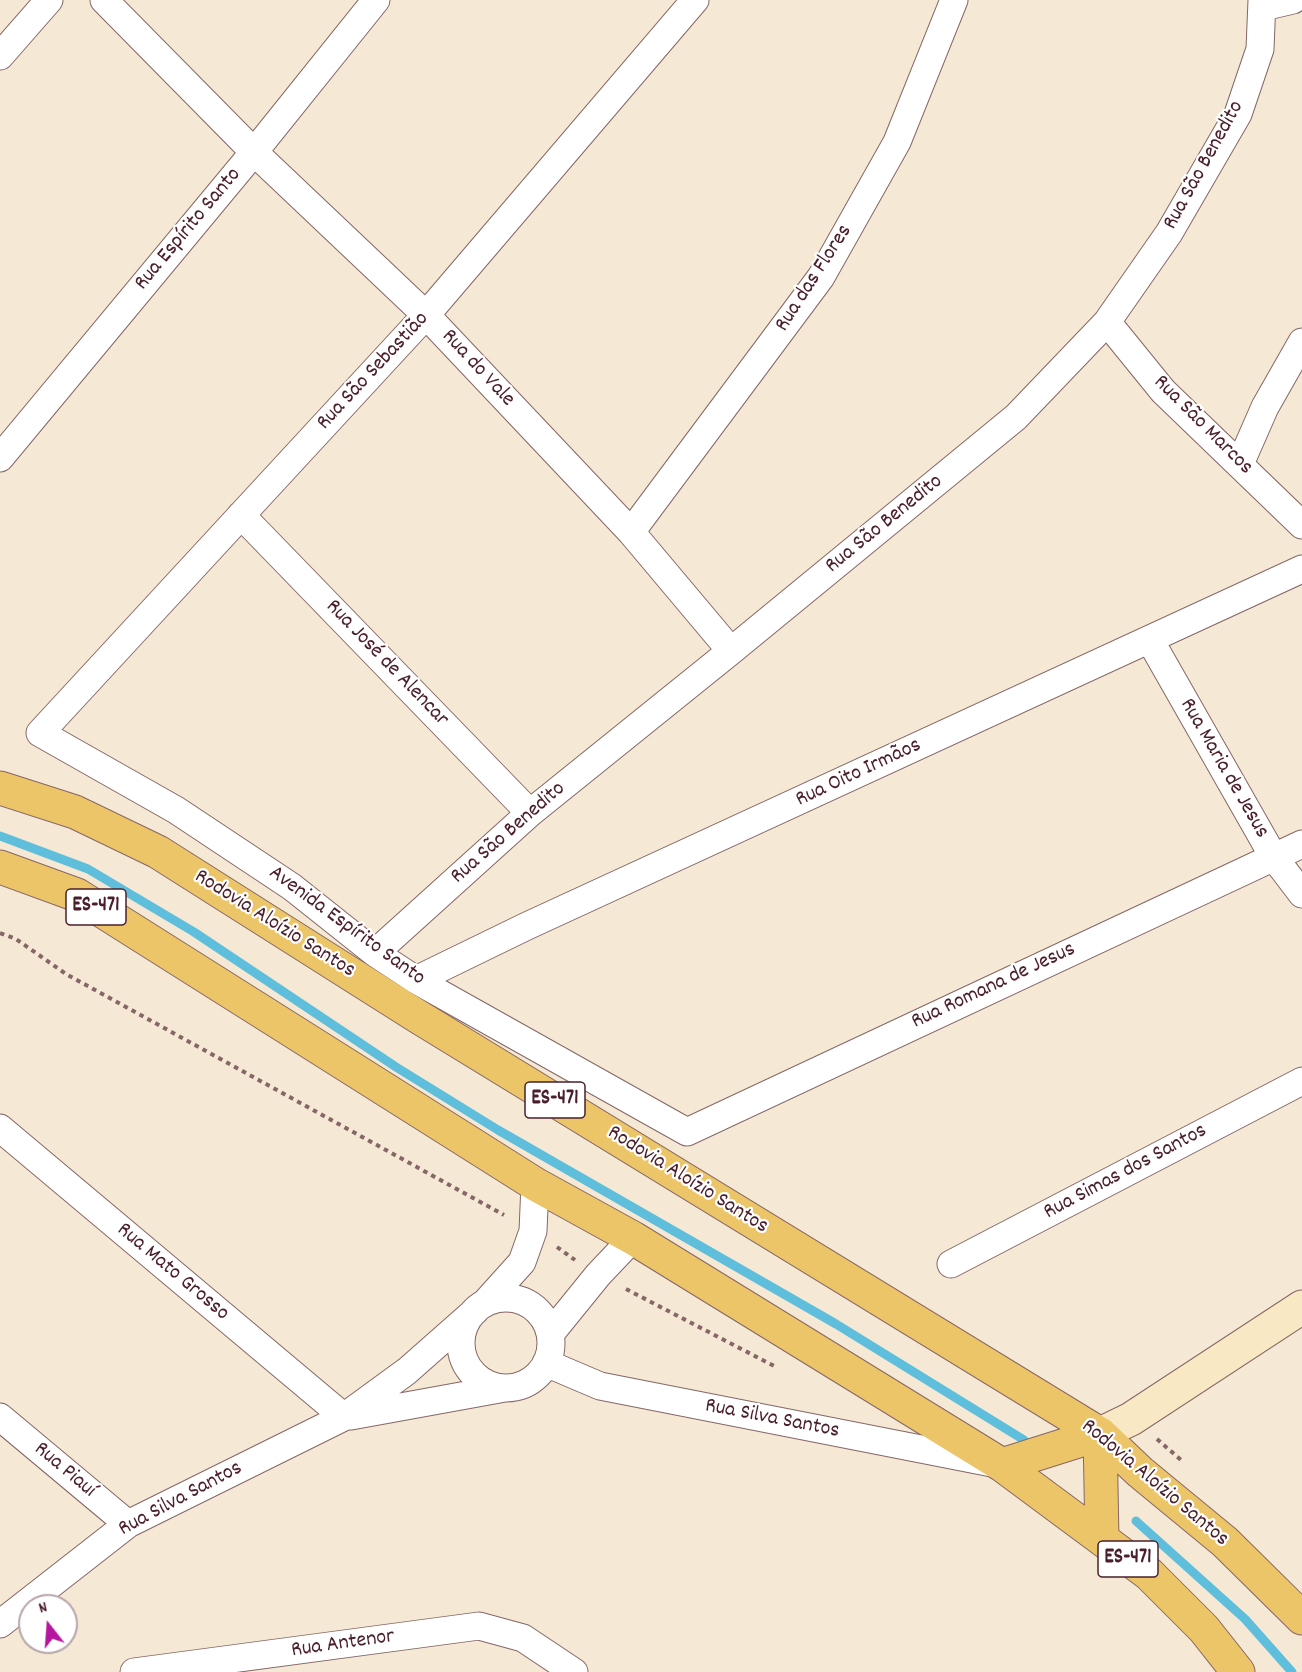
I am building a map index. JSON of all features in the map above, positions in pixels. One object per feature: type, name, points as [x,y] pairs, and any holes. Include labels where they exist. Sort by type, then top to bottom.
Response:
[{"type":"main road","name":"Rodovia Aloízio Santos","points":[[0,788],[75,812],[158,852],[417,1016],[1100,1434],[1140,1472],[1225,1542],[1302,1618]]},
{"type":"main road","name":"ES-471","points":[[0,867],[77,895],[534,1184],[633,1238],[1002,1465],[1149,1574],[1204,1629],[1238,1672]]},
{"type":"main road","points":[[1002,1465],[1100,1434],[1102,1539]]},
{"type":"street","points":[[0,56],[49,0]]},
{"type":"street","name":"Rua do Vale","points":[[104,0],[254,152],[426,315],[631,532],[731,651]]},
{"type":"street","name":"Rua Espírito Santo","points":[[0,458],[254,152],[376,0]]},
{"type":"street","name":"Rua São Sebastião","points":[[40,733],[426,315],[695,0]]},
{"type":"street","name":"Rua das Flores","points":[[631,532],[821,277],[897,142],[954,0]]},
{"type":"street","points":[[1263,4],[1293,0]]},
{"type":"street","name":"Rua São Benedito","points":[[375,953],[530,813],[1016,417],[1107,322],[1169,233],[1238,114],[1260,49],[1263,4]]},
{"type":"street","name":"Rua São Marcos","points":[[1107,322],[1163,391],[1302,525]]},
{"type":"street","points":[[1240,464],[1265,407],[1302,342]]},
{"type":"street","name":"Rua José de Alencar","points":[[242,515],[530,813]]},
{"type":"street","name":"Rua Oito Irmãos","points":[[416,980],[527,926],[1302,569]]},
{"type":"street","name":"Rua Maria de Jesus","points":[[1150,640],[1273,856],[1302,894]]},
{"type":"street","name":"Avenida Espírito Santo","points":[[40,733],[186,817],[292,887],[375,953],[416,980],[687,1132]]},
{"type":"street","name":"Rua Romana de Jesus","points":[[687,1132],[1302,844]]},
{"type":"street","name":"Rua Simas dos Santos","points":[[951,1264],[1302,1081]]},
{"type":"street","name":"Rua Mato Grosso","points":[[0,1128],[344,1417]]},
{"type":"street","name":"Rua Silva Santos","points":[[0,1624],[128,1524],[344,1417],[407,1371],[480,1306],[522,1262],[533,1231],[534,1184]]},
{"type":"street","points":[[551,1333],[598,1275],[633,1238]]},
{"type":"street","points":[[499,1298],[512,1298],[526,1302],[546,1320],[551,1333],[551,1349],[538,1375],[526,1383],[511,1387],[497,1387],[473,1374],[465,1362],[461,1349],[466,1322],[480,1306],[499,1298]]},
{"type":"street","points":[[1100,1434],[1131,1419],[1302,1307]]},
{"type":"street","name":"Rua Silva Santos","points":[[546,1363],[600,1386],[1002,1465]]},
{"type":"street","name":"Rua Silva Santos","points":[[344,1417],[511,1387]]},
{"type":"street","name":"Rua Piauí","points":[[0,1418],[128,1524]]},
{"type":"street","name":"Rua Antenor","points":[[134,1672],[479,1626],[523,1638],[574,1672]]},
{"type":"street","points":[[1204,1629],[1229,1672]]},
{"type":"waterway","points":[[0,836],[88,869],[194,932],[396,1067],[498,1130],[836,1324],[1024,1440]]},
{"type":"waterway","points":[[1136,1521],[1245,1619],[1292,1672]]}]
